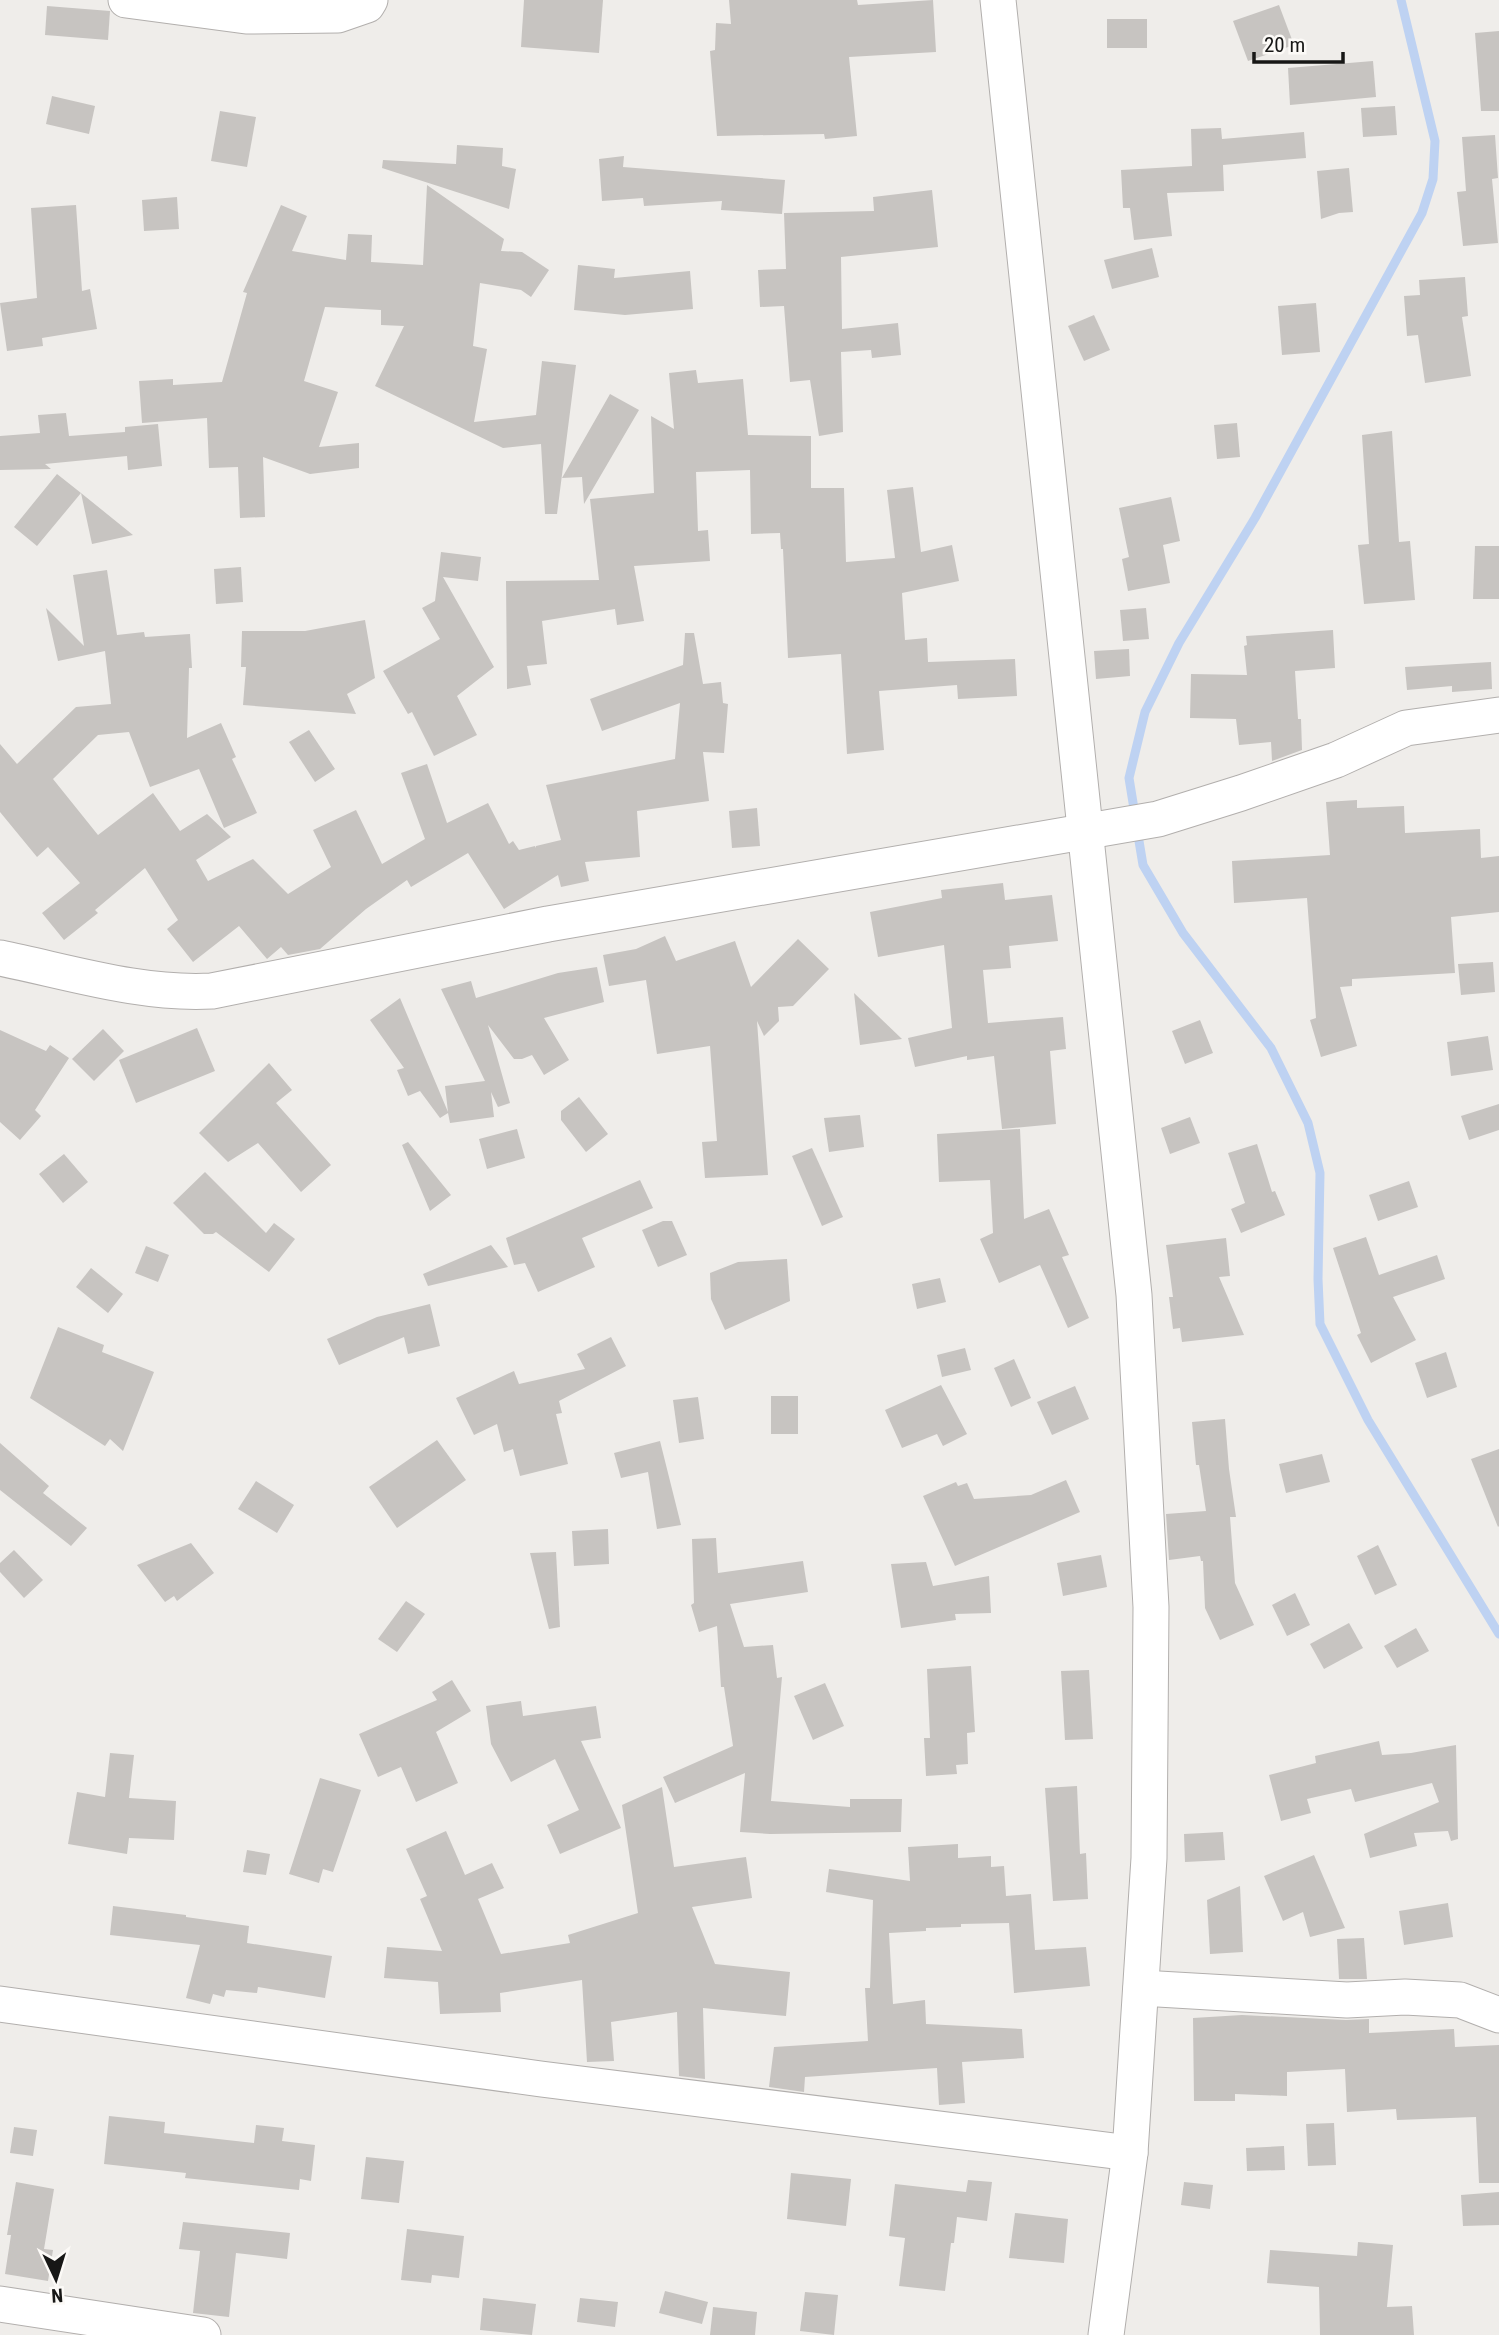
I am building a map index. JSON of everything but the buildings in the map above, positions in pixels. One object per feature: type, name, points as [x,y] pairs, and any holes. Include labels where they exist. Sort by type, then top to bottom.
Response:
[{"type":"street","points":[[126,0],[246,16],[338,15],[366,5],[370,0]]},
{"type":"street","points":[[998,0],[1096,829],[1134,1295],[1151,1607],[1149,1857],[1141,1988],[1130,2153],[1106,2335]]},
{"type":"street","points":[[0,958],[153,990],[182,993],[212,991],[548,924],[1158,819],[1336,760],[1406,728],[1499,715]]},
{"type":"street","points":[[1141,1988],[1347,2000],[1405,1997],[1460,2000],[1499,2015]]},
{"type":"street","points":[[0,2004],[541,2079],[1130,2153]]},
{"type":"street","points":[[0,2304],[203,2335]]},
{"type":"waterway","points":[[1135,815],[1129,778],[1145,712],[1179,643],[1255,518],[1422,213],[1433,179],[1435,141],[1401,0]]},
{"type":"waterway","points":[[1137,829],[1143,865],[1183,933],[1271,1048],[1308,1123],[1320,1173],[1320,1324],[1368,1420],[1499,1634]]}]
